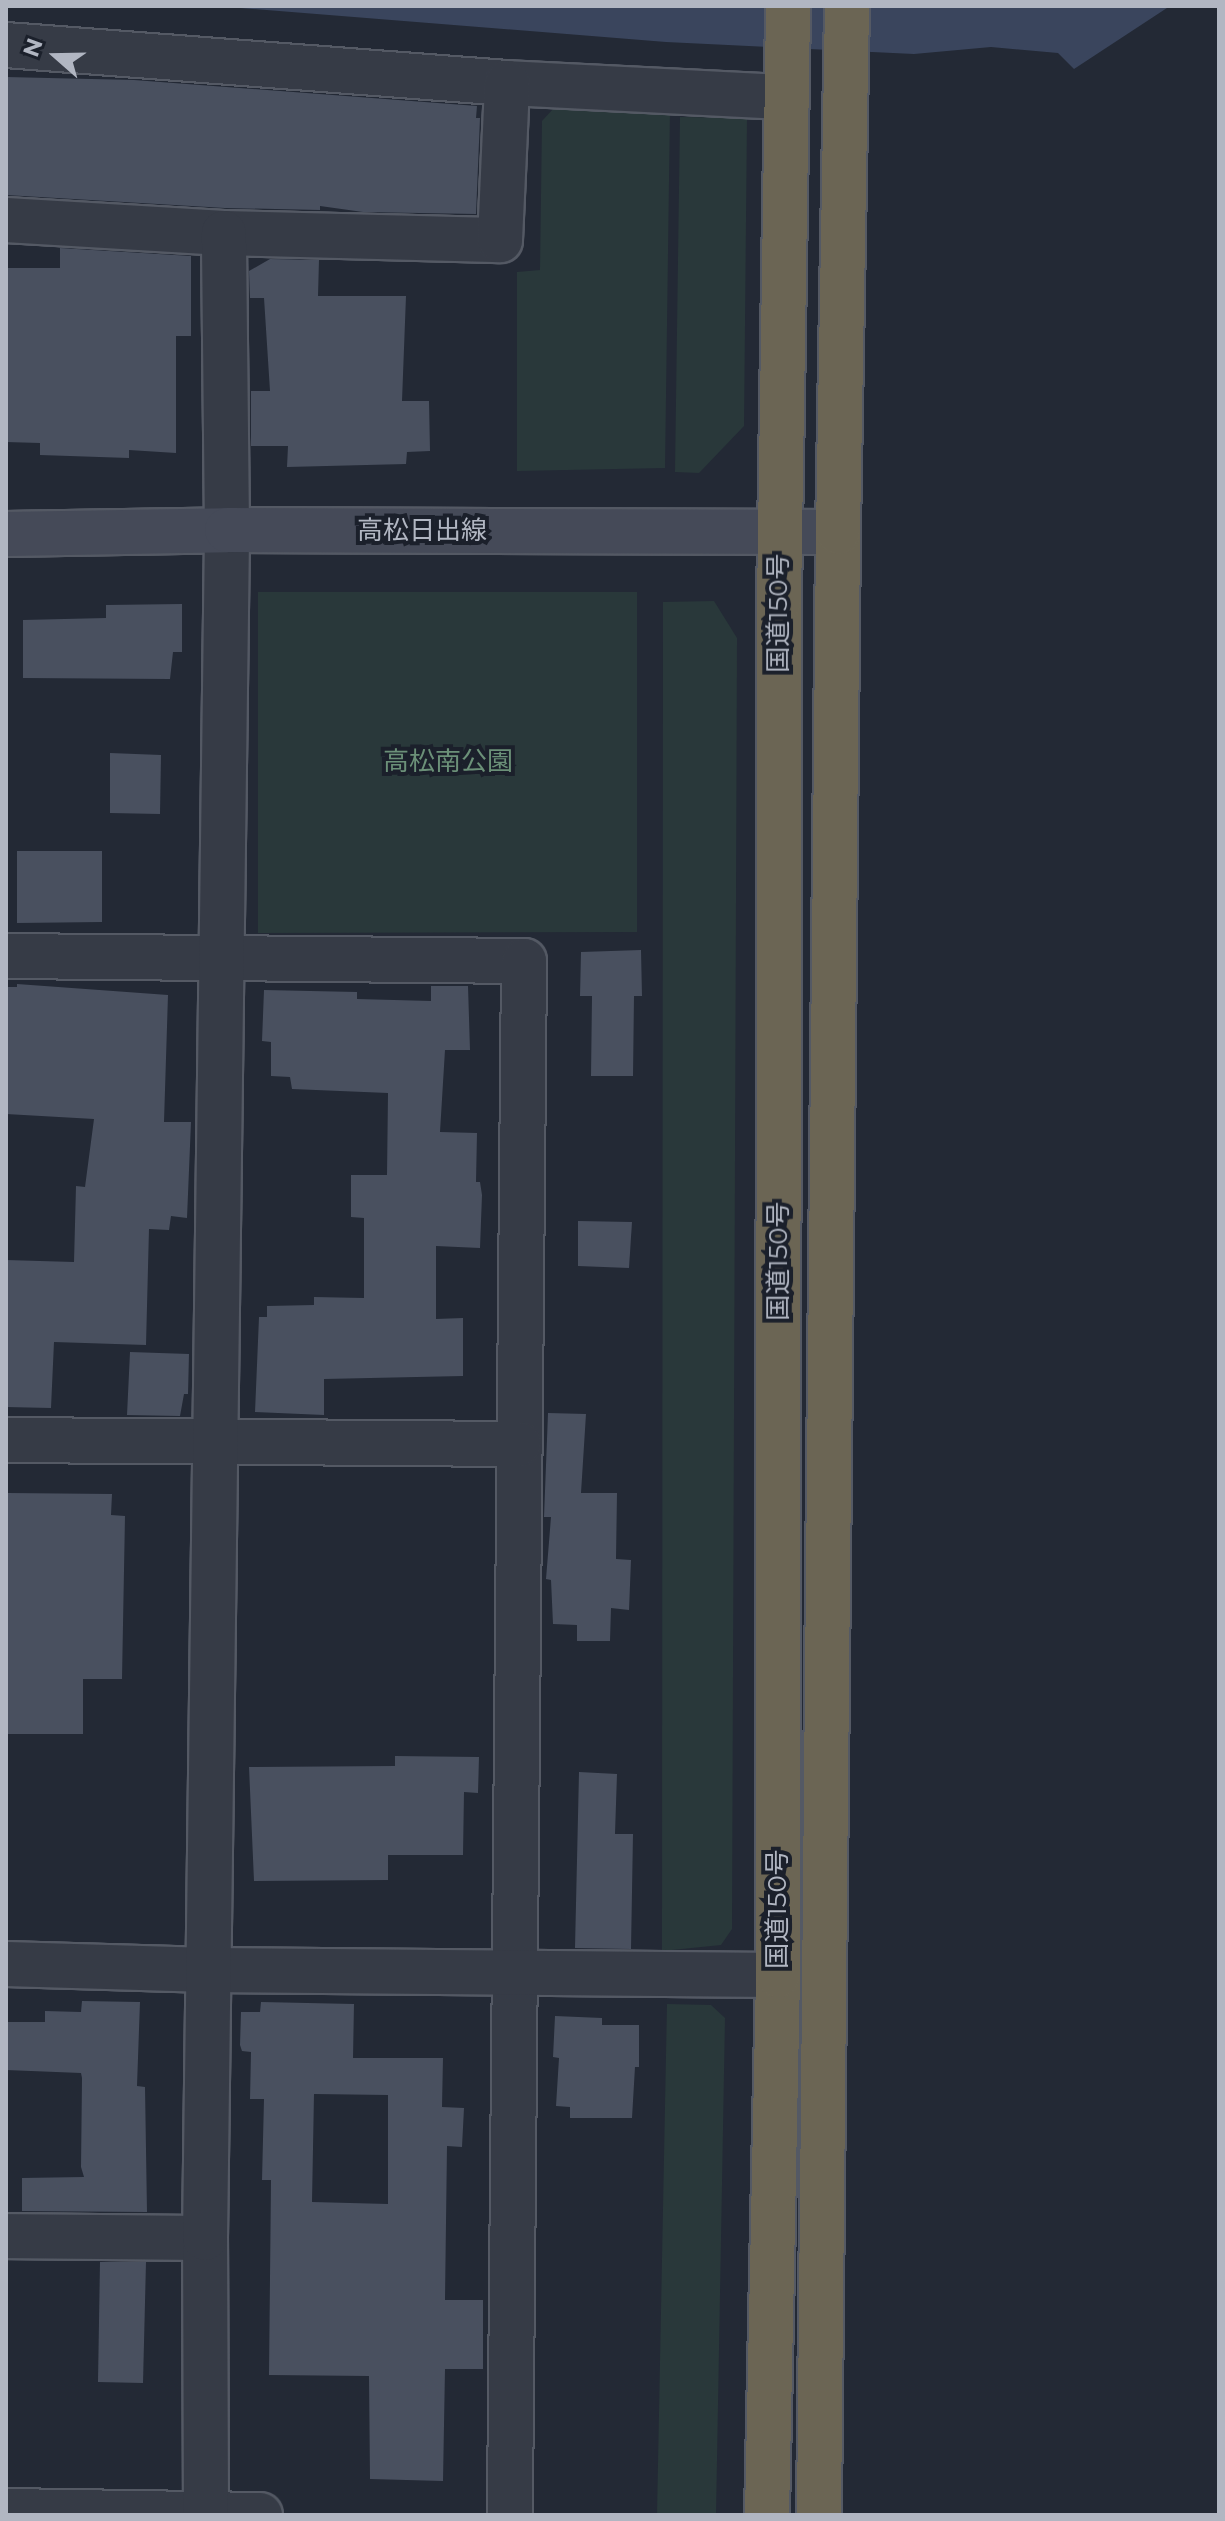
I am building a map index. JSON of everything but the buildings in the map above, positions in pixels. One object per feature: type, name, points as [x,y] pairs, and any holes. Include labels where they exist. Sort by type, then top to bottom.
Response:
[{"type":"highway","name":"国道150号","points":[[767,2515],[778,1975],[780,532],[788,6]]},
{"type":"highway","name":"国道150号","points":[[819,2515],[838,532],[847,6]]},
{"type":"main road","name":"高松日出線","points":[[6,534],[227,530],[838,532]]},
{"type":"street","points":[[6,45],[507,83],[785,84]]},
{"type":"street","points":[[6,220],[224,233],[500,240],[507,83]]},
{"type":"street","points":[[206,2515],[205,2238],[227,530],[224,233]]},
{"type":"street","points":[[6,956],[524,961],[510,2515]]},
{"type":"street","points":[[6,1440],[519,1444]]},
{"type":"street","points":[[6,1964],[209,1970],[778,1975]]},
{"type":"street","points":[[6,2236],[205,2238]]},
{"type":"street","points":[[6,2511],[260,2515]]},
{"type":"green space","points":[[553,109],[670,109],[665,468],[517,471],[517,272],[540,270],[542,121]]},
{"type":"green space","points":[[680,117],[747,118],[744,426],[699,473],[675,472]]},
{"type":"green space","name":"高松南公園","points":[[258,592],[637,592],[637,932],[258,933]]},
{"type":"green space","points":[[714,601],[737,638],[732,1929],[721,1945],[662,1951],[663,602]]},
{"type":"green space","points":[[667,2004],[711,2005],[725,2018],[716,2515],[657,2515]]},
{"type":"water","points":[[216,6],[1170,6],[1074,69],[1058,53],[991,47],[914,54],[666,42]]}]
